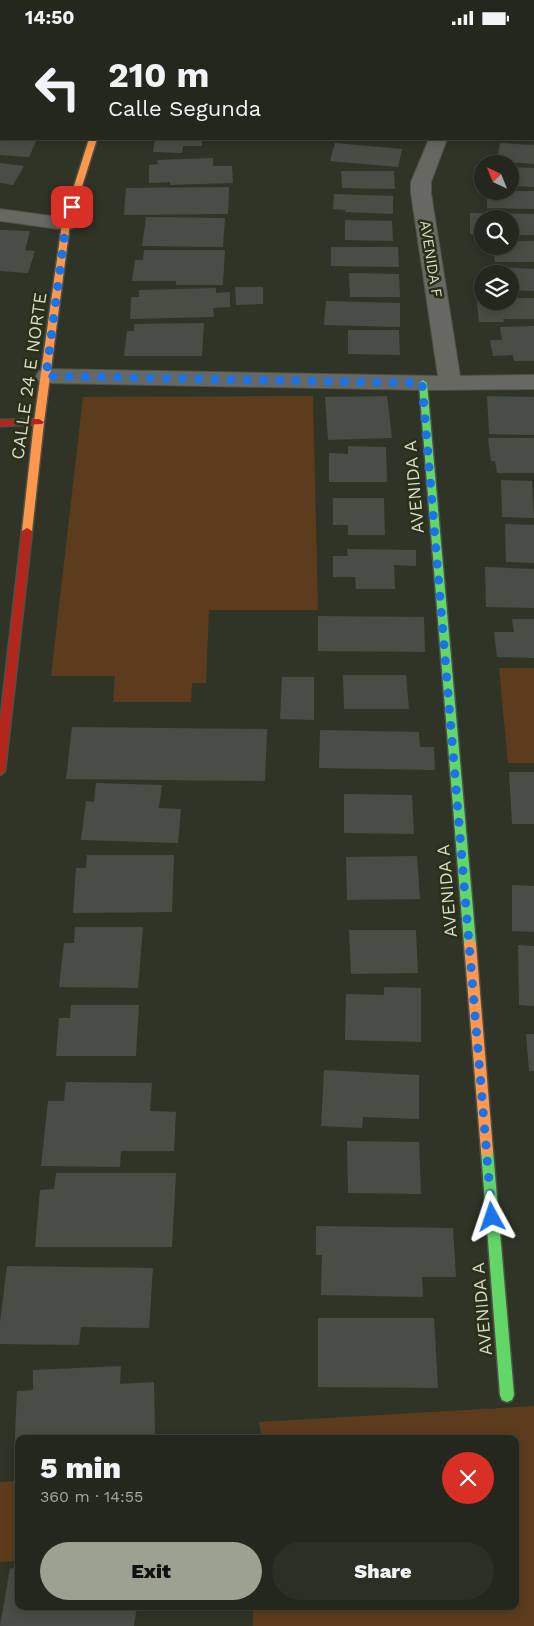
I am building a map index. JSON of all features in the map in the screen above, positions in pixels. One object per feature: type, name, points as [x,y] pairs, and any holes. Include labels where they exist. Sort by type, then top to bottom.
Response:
[{"type":"street","name":"CALLE 24 E NORTE","points":[[0,771],[6,677],[66,224],[93,140]]},
{"type":"street","name":"AVENIDA F","points":[[438,140],[421,182],[421,193],[450,382]]},
{"type":"street","points":[[0,215],[66,224]]},
{"type":"street","points":[[46,376],[422,383],[534,382]]},
{"type":"street","name":"AVENIDA A","points":[[422,383],[507,1395]]},
{"type":"street","points":[[0,423],[39,422]]},
{"type":"shaded area","points":[[313,396],[318,610],[209,610],[206,683],[192,683],[191,702],[113,702],[115,676],[51,676],[83,397]]},
{"type":"shaded area","points":[[499,668],[534,668],[534,763],[508,763]]},
{"type":"shaded area","points":[[534,1406],[534,1626],[253,1626],[253,1610],[519,1610],[519,1435],[261,1435],[259,1422]]},
{"type":"shaded area","points":[[15,1481],[15,1561],[0,1562],[0,1482]]},
{"type":"building","points":[[0,140],[37,140],[29,157],[0,155]]},
{"type":"building","points":[[155,140],[202,140],[202,146],[183,146],[182,153],[153,152]]},
{"type":"building","points":[[335,143],[402,149],[398,167],[330,161]]},
{"type":"building","points":[[500,143],[534,145],[534,164],[519,163],[519,155],[498,155]]},
{"type":"building","points":[[213,158],[213,166],[232,166],[233,183],[170,185],[170,182],[149,183],[149,165],[158,164],[157,160]]},
{"type":"building","points":[[0,163],[24,166],[13,185],[0,183]]},
{"type":"building","points":[[519,167],[534,168],[534,187],[519,186]]},
{"type":"building","points":[[341,171],[394,171],[395,189],[342,188]]},
{"type":"building","points":[[229,187],[228,214],[124,215],[126,188]]},
{"type":"building","points":[[519,191],[534,191],[534,209],[487,208],[487,200],[519,200]]},
{"type":"building","points":[[334,194],[393,196],[393,214],[345,212],[345,210],[333,209]]},
{"type":"building","points":[[470,213],[474,213],[474,234],[470,234]]},
{"type":"building","points":[[519,214],[534,214],[534,235],[519,235]]},
{"type":"building","points":[[146,217],[225,218],[223,247],[142,246]]},
{"type":"building","points":[[345,220],[392,221],[393,241],[345,240]]},
{"type":"building","points":[[0,230],[30,231],[25,250],[35,251],[28,273],[0,271]]},
{"type":"building","points":[[519,241],[534,241],[534,262],[495,262],[495,255],[519,255]]},
{"type":"building","points":[[331,247],[398,247],[399,267],[331,266]]},
{"type":"building","points":[[144,250],[225,250],[223,285],[176,285],[176,281],[132,281],[135,260],[143,260]]},
{"type":"building","points":[[519,268],[534,269],[534,291],[519,290]]},
{"type":"building","points":[[349,273],[399,274],[400,297],[350,297]]},
{"type":"building","points":[[235,287],[263,287],[263,304],[236,305]]},
{"type":"building","points":[[216,288],[216,293],[230,292],[230,307],[213,308],[214,317],[130,319],[131,297],[139,297],[139,290]]},
{"type":"building","points":[[519,298],[534,298],[534,319],[503,319],[504,322],[479,322],[478,310],[519,310]]},
{"type":"building","points":[[326,301],[400,303],[400,327],[324,325]]},
{"type":"building","points":[[204,323],[202,356],[124,356],[127,331],[134,331],[134,324]]},
{"type":"building","points":[[534,326],[534,361],[514,361],[513,355],[493,356],[490,340],[502,340],[500,327]]},
{"type":"building","points":[[348,330],[399,330],[400,355],[348,354]]},
{"type":"building","points":[[387,396],[392,438],[328,440],[325,397]]},
{"type":"building","points":[[487,396],[534,397],[534,435],[489,434]]},
{"type":"building","points":[[488,438],[534,438],[534,473],[497,473],[495,461],[491,461]]},
{"type":"building","points":[[348,446],[386,447],[387,482],[329,482],[329,453],[348,454]]},
{"type":"building","points":[[501,480],[532,481],[534,518],[502,517]]},
{"type":"building","points":[[333,498],[384,498],[385,535],[348,535],[348,525],[333,525]]},
{"type":"building","points":[[505,524],[534,525],[534,563],[506,562]]},
{"type":"building","points":[[347,549],[416,550],[416,566],[394,565],[395,589],[356,589],[355,577],[333,577],[333,556],[348,556]]},
{"type":"building","points":[[485,567],[534,569],[534,608],[486,607]]},
{"type":"building","points":[[318,616],[424,617],[425,652],[318,651]]},
{"type":"building","points":[[512,619],[534,619],[534,658],[497,657],[494,632],[514,632]]},
{"type":"building","points":[[343,675],[406,675],[409,709],[344,709]]},
{"type":"building","points":[[282,677],[314,677],[314,720],[280,719]]},
{"type":"building","points":[[72,727],[267,729],[265,781],[66,779]]},
{"type":"building","points":[[320,730],[419,732],[420,747],[434,747],[435,770],[319,768]]},
{"type":"building","points":[[509,772],[534,772],[534,824],[512,824]]},
{"type":"building","points":[[96,783],[162,785],[159,808],[181,809],[178,843],[81,840],[86,801],[94,802]]},
{"type":"building","points":[[344,794],[412,795],[414,834],[344,833]]},
{"type":"building","points":[[87,855],[174,855],[172,912],[73,913],[76,868],[86,868]]},
{"type":"building","points":[[417,856],[420,899],[347,900],[346,857]]},
{"type":"building","points":[[512,885],[534,886],[534,932],[512,931]]},
{"type":"building","points":[[75,927],[143,927],[138,988],[59,987],[64,943],[74,943]]},
{"type":"building","points":[[349,930],[416,930],[418,973],[351,974]]},
{"type":"building","points":[[518,945],[534,946],[534,1006],[519,1005]]},
{"type":"building","points":[[384,987],[421,988],[421,1042],[345,1040],[346,994],[384,995]]},
{"type":"building","points":[[71,1005],[139,1005],[136,1056],[56,1056],[59,1018],[70,1018]]},
{"type":"building","points":[[526,1034],[534,1034],[534,1071],[529,1071]]},
{"type":"building","points":[[324,1070],[419,1075],[419,1119],[363,1117],[362,1128],[321,1126]]},
{"type":"building","points":[[66,1082],[152,1083],[150,1111],[176,1112],[174,1151],[121,1151],[120,1167],[41,1166],[48,1101],[64,1101]]},
{"type":"building","points":[[347,1141],[419,1142],[421,1194],[348,1193]]},
{"type":"building","points":[[56,1173],[176,1173],[172,1247],[35,1247],[40,1190],[54,1189]]},
{"type":"building","points":[[316,1226],[453,1228],[456,1277],[422,1277],[423,1297],[321,1295],[322,1255],[316,1255]]},
{"type":"building","points":[[7,1266],[153,1268],[149,1328],[81,1327],[79,1345],[0,1344],[0,1322]]},
{"type":"building","points":[[318,1318],[434,1318],[438,1388],[318,1387]]},
{"type":"building","points":[[121,1366],[120,1384],[154,1382],[155,1434],[15,1435],[14,1456],[17,1391],[33,1390],[33,1370]]},
{"type":"building","points":[[10,1568],[15,1569],[15,1610],[136,1610],[134,1626],[0,1626]]},
{"type":"traffic: fast","points":[[423,383],[470,944]]},
{"type":"traffic: fast","points":[[487,1151],[507,1395]]},
{"type":"traffic: slow","points":[[27,531],[39,422],[66,224],[93,140]]},
{"type":"traffic: slow","points":[[470,944],[487,1151]]},
{"type":"traffic: jam","points":[[0,423],[39,422]]},
{"type":"traffic: jam","points":[[0,771],[27,531]]},
{"type":"route","points":[[72,207],[66,224],[46,376],[422,383],[492,1217]]}]
